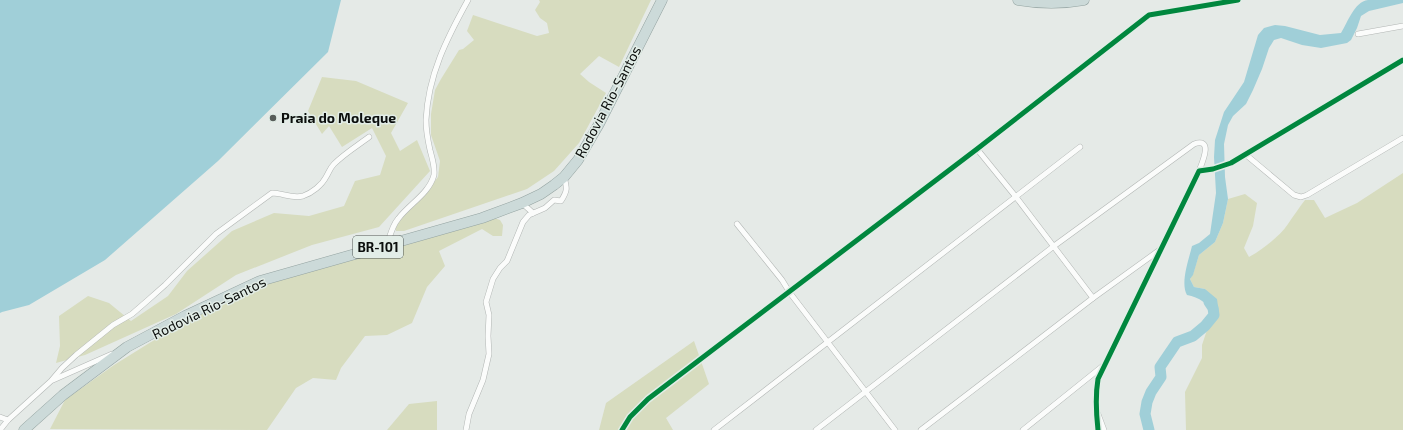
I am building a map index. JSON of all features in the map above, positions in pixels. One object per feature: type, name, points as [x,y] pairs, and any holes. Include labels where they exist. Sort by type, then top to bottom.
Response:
[{"type":"highway","name":"Rodovia Rio-Santos","points":[[24,430],[63,395],[127,347],[185,316],[260,281],[482,218],[541,194],[564,176],[578,160],[599,124],[662,0]]},
{"type":"highway","points":[[1018,0],[1038,3],[1084,0]]},
{"type":"street","points":[[387,245],[398,220],[423,194],[430,184],[434,174],[434,166],[427,137],[426,120],[430,90],[436,66],[468,0]]},
{"type":"street","points":[[622,430],[630,417],[648,400],[790,293],[1149,16],[1238,0]]},
{"type":"street","points":[[1358,34],[1403,26]]},
{"type":"street","points":[[1199,171],[1213,169],[1230,163],[1403,60]]},
{"type":"street","points":[[0,430],[8,420],[51,381],[76,355],[113,325],[132,314],[165,285],[212,238],[228,225],[272,193],[289,197],[303,196],[314,190],[321,185],[333,165],[346,153],[369,137]]},
{"type":"street","points":[[1245,154],[1294,195],[1302,197],[1403,138]]},
{"type":"street","points":[[816,430],[1054,246],[1198,142],[1202,144],[1206,151],[1199,171],[1098,379],[1095,406],[1098,430]]},
{"type":"street","points":[[714,430],[1080,147]]},
{"type":"street","points":[[977,149],[1016,197],[1093,298]]},
{"type":"street","points":[[466,430],[469,414],[482,380],[489,354],[489,315],[486,302],[493,279],[500,268],[507,261],[521,226],[529,215],[545,208],[554,200],[561,201],[567,188],[564,176]]},
{"type":"street","points":[[522,203],[533,213]]},
{"type":"street","points":[[737,224],[782,280],[790,293],[895,430]]},
{"type":"street","points":[[921,430],[1093,298],[1162,248]]},
{"type":"street","points":[[51,381],[127,347]]},
{"type":"street","points":[[1023,430],[1105,364]]},
{"type":"street","points":[[1095,406],[1104,430]]},
{"type":"street","points":[[0,417],[8,420]]},
{"type":"green space","points":[[539,0],[651,0],[619,67],[599,56],[580,74],[606,93],[579,143],[554,171],[527,189],[404,231],[396,231],[395,226],[405,213],[426,192],[438,177],[440,161],[431,135],[431,114],[435,90],[459,50],[463,49],[474,40],[467,31],[473,15],[537,36],[549,33],[547,23],[540,18],[535,10],[540,2]]},
{"type":"green space","points":[[322,77],[356,81],[408,103],[391,133],[400,151],[417,140],[430,171],[379,227],[312,245],[236,275],[176,314],[85,355],[56,363],[60,346],[59,316],[88,296],[109,303],[131,321],[168,296],[187,271],[232,231],[274,213],[309,216],[344,206],[355,181],[380,175],[386,156],[372,128],[342,147],[329,126],[322,134],[308,111]]},
{"type":"green space","points":[[1403,173],[1403,430],[1186,430],[1185,392],[1202,358],[1202,345],[1208,327],[1219,313],[1205,289],[1194,287],[1190,279],[1199,255],[1215,242],[1223,223],[1228,199],[1245,194],[1257,203],[1253,226],[1244,248],[1249,257],[1276,238],[1305,200],[1314,200],[1325,218],[1357,203]]},
{"type":"green space","points":[[491,217],[500,220],[503,225],[502,236],[493,236],[482,229],[439,251],[445,266],[427,287],[412,323],[387,335],[365,336],[341,368],[336,380],[313,378],[296,388],[267,430],[50,429],[65,400],[114,365],[151,342],[202,314],[259,287],[318,266]]},
{"type":"green space","points":[[694,341],[709,384],[666,418],[673,430],[599,430],[606,403]]},
{"type":"green space","points":[[437,401],[437,430],[387,430],[409,404]]},
{"type":"water","points":[[0,0],[341,0],[328,52],[218,161],[105,260],[29,305],[0,313]]},
{"type":"water","points":[[1368,0],[1403,0],[1403,3],[1369,11],[1361,16],[1351,40],[1347,43],[1321,48],[1302,45],[1281,38],[1274,40],[1269,48],[1262,69],[1246,104],[1233,116],[1228,125],[1224,144],[1225,177],[1228,199],[1223,223],[1215,242],[1199,255],[1193,275],[1190,279],[1194,287],[1205,289],[1217,299],[1219,313],[1214,315],[1203,302],[1196,297],[1187,295],[1184,284],[1186,271],[1192,246],[1199,243],[1210,234],[1216,193],[1214,157],[1215,140],[1224,112],[1244,82],[1258,35],[1264,28],[1275,25],[1320,35],[1341,33],[1355,8],[1359,4]]},
{"type":"waterway","points":[[1149,430],[1145,414],[1147,402],[1151,392],[1161,377],[1160,367],[1177,342],[1193,336],[1205,326],[1214,315],[1213,308],[1209,302]]},
{"type":"cycle path","points":[[622,430],[630,417],[648,399],[977,149],[1149,15],[1238,0]]},
{"type":"cycle path","points":[[1098,430],[1096,404],[1098,379],[1199,171],[1213,169],[1231,163],[1403,60]]},
{"type":"place","name":"Praia do Moleque","points":[[273,118]]}]
